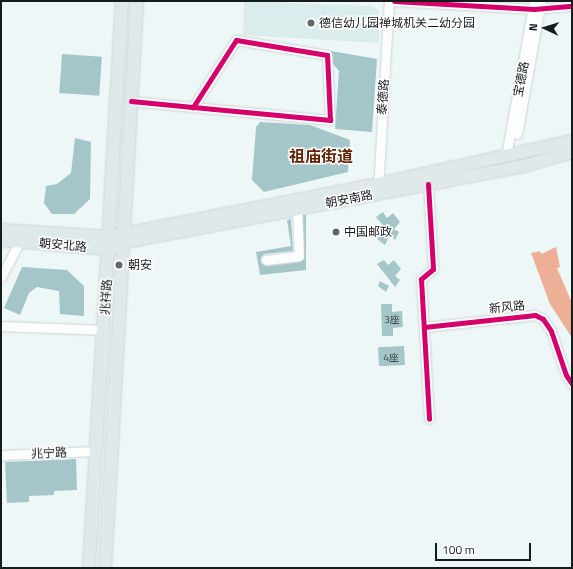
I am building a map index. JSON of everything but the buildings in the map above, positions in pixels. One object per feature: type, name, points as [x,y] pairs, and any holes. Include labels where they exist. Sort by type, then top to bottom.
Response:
[{"type":"main road","name":"兆祥路","points":[[89,568],[122,1]]},
{"type":"main road","name":"兆祥路","points":[[105,568],[125,237],[137,1]]},
{"type":"main road","name":"朝安南路","points":[[125,237],[297,209],[572,140]]},
{"type":"main road","name":"朝安南路","points":[[125,237],[378,189],[428,184],[526,165],[572,152]]},
{"type":"main road","name":"朝安北路","points":[[1,230],[109,243]]},
{"type":"main road","name":"朝安北路","points":[[1,240],[109,243],[125,237]]},
{"type":"street","name":"泰德路","points":[[378,189],[389,1]]},
{"type":"street","points":[[394,1],[572,6]]},
{"type":"street","name":"宝德路","points":[[510,156],[538,5]]},
{"type":"street","points":[[132,101],[192,107],[330,120],[327,55],[236,40],[192,107]]},
{"type":"street","points":[[428,184],[433,270],[421,279],[429,419]]},
{"type":"street","points":[[266,260],[299,256],[297,209]]},
{"type":"street","points":[[1,277],[20,241]]},
{"type":"street","name":"新风路","points":[[424,327],[535,315],[542,319],[551,331],[566,375],[572,384]]},
{"type":"street","points":[[1,326],[104,330]]},
{"type":"street","name":"兆宁路","points":[[1,455],[96,451]]},
{"type":"shaded area","name":"德信幼儿园禅城机关二幼分园","points":[[244,1],[373,6],[379,11],[379,43],[243,35]]},
{"type":"shaded area","points":[[556,247],[560,267],[557,268],[572,303],[572,338],[550,304],[531,253],[540,251],[541,254]]},
{"type":"cycle path","points":[[394,1],[534,9],[572,6]]},
{"type":"cycle path","points":[[131,101],[193,107],[330,120],[327,55],[236,40],[193,107]]},
{"type":"cycle path","points":[[428,184],[433,269],[421,279],[429,419]]},
{"type":"cycle path","points":[[424,327],[535,315],[543,319],[551,331],[566,375],[572,384]]},
{"type":"place","name":"德信幼儿园禅城机关二幼分园","points":[[311,23]]},
{"type":"place","name":"中国邮政","points":[[336,232]]},
{"type":"place","name":"朝安","points":[[119,265]]},
{"type":"district","name":"祖庙街道","points":[[321,156]]}]
